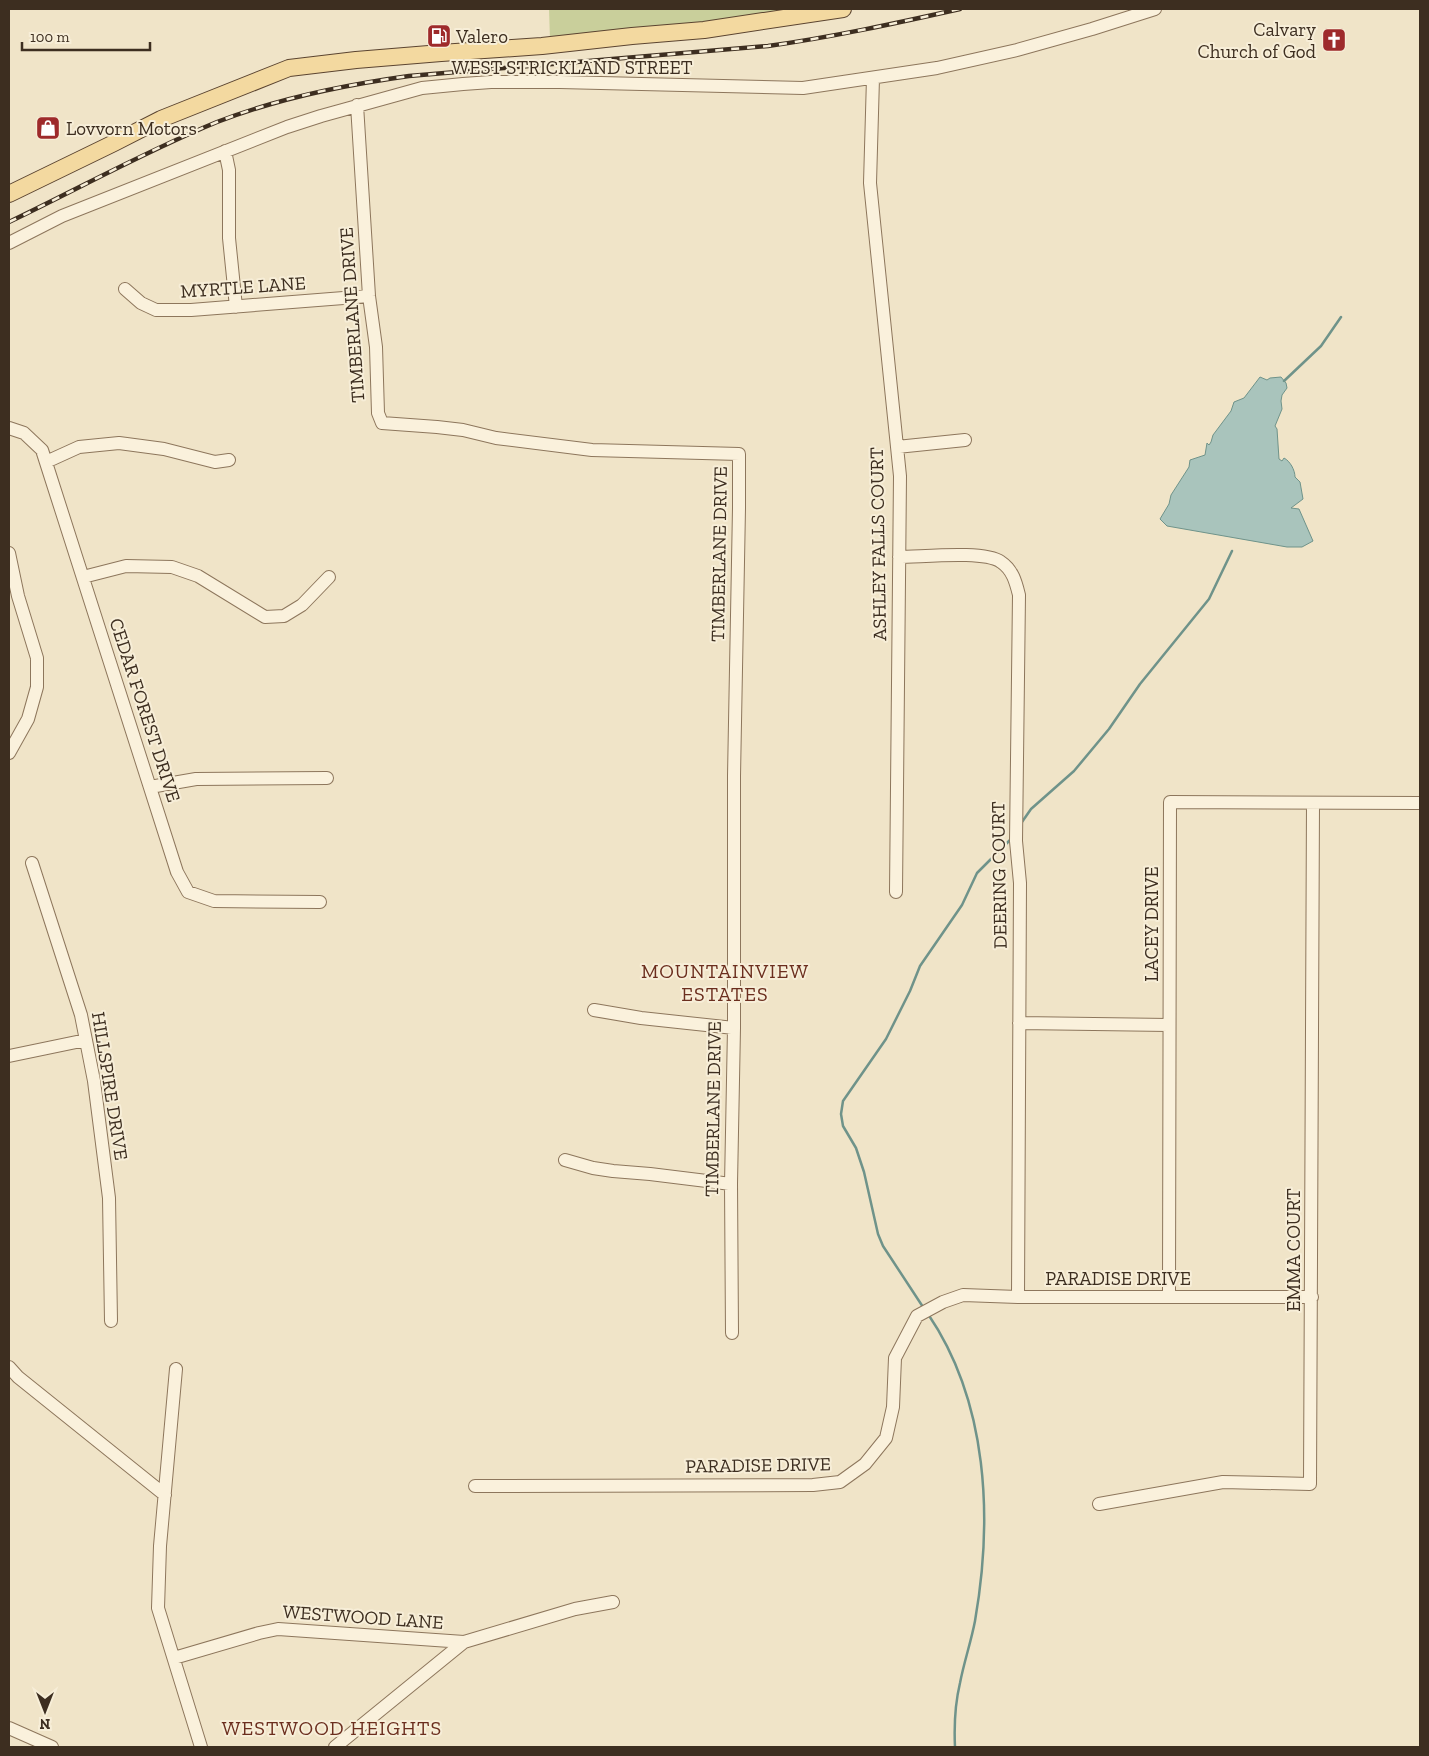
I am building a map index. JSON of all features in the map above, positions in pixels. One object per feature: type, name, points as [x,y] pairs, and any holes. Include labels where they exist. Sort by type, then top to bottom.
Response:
[{"type":"main road","points":[[9,194],[161,118],[289,68],[441,52],[542,46],[704,30],[843,9]]},
{"type":"street","name":"WEST STRICKLAND STREET","points":[[9,244],[62,216],[225,151],[305,121],[422,88],[491,82],[727,85],[803,88],[937,68],[1017,50],[1155,9]]},
{"type":"street","name":"ASHLEY FALLS COURT","points":[[872,78],[870,184],[900,476],[896,892]]},
{"type":"street","name":"TIMBERLANE DRIVE","points":[[357,105],[368,296],[376,347],[378,413],[382,422],[463,430],[496,438],[592,450],[739,454],[734,785],[734,1028],[730,1184],[732,1333]]},
{"type":"street","points":[[225,151],[229,170],[229,238],[236,307]]},
{"type":"street","name":"MYRTLE LANE","points":[[125,290],[141,304],[156,310],[191,310],[368,296]]},
{"type":"street","name":"CEDAR FOREST DRIVE","points":[[9,428],[24,433],[42,450],[177,872],[188,892],[214,900],[320,902]]},
{"type":"street","points":[[897,447],[965,440]]},
{"type":"street","points":[[46,462],[79,447],[119,443],[164,449],[215,462],[229,460]]},
{"type":"street","points":[[9,553],[18,596],[38,658],[37,687],[28,719],[9,753]]},
{"type":"street","name":"DEERING COURT","points":[[899,558],[986,556],[1002,563],[1016,579],[1019,595],[1016,842],[1020,883],[1018,1297]]},
{"type":"street","points":[[83,577],[126,566],[172,567],[198,576],[265,617],[284,616],[302,605],[329,577]]},
{"type":"street","points":[[150,787],[196,779],[326,778]]},
{"type":"street","name":"LACEY DRIVE","points":[[1168,1296],[1170,802],[1420,803]]},
{"type":"street","name":"EMMA COURT","points":[[1099,1504],[1223,1482],[1310,1484],[1313,803]]},
{"type":"street","name":"HILLSPIRE DRIVE","points":[[32,863],[81,1015],[94,1081],[108,1198],[111,1321]]},
{"type":"street","points":[[594,1010],[641,1018],[734,1028]]},
{"type":"street","points":[[1019,1024],[1169,1026]]},
{"type":"street","points":[[9,1056],[86,1040]]},
{"type":"street","points":[[565,1160],[593,1168],[613,1171],[730,1184]]},
{"type":"street","name":"PARADISE DRIVE","points":[[474,1486],[813,1485],[840,1482],[865,1464],[886,1438],[893,1407],[895,1358],[917,1316],[944,1302],[963,1296],[1312,1297]]},
{"type":"street","points":[[9,1367],[18,1377],[165,1495]]},
{"type":"street","points":[[176,1368],[160,1546],[158,1608],[200,1747]]},
{"type":"street","points":[[335,1747],[464,1642],[567,1611],[614,1602]]},
{"type":"street","name":"WESTWOOD LANE","points":[[174,1658],[259,1633],[278,1630],[464,1642]]},
{"type":"street","points":[[9,1728],[52,1747]]},
{"type":"green space","points":[[549,9],[818,9],[550,41]]},
{"type":"water","points":[[1260,377],[1267,380],[1281,377],[1286,383],[1287,388],[1282,395],[1281,401],[1282,409],[1275,426],[1277,429],[1279,459],[1282,461],[1284,458],[1288,461],[1295,477],[1300,482],[1303,499],[1291,508],[1299,509],[1313,541],[1302,547],[1287,547],[1167,526],[1160,519],[1169,504],[1171,495],[1189,467],[1190,460],[1205,455],[1207,443],[1209,445],[1213,435],[1231,411],[1234,402],[1244,398]]},
{"type":"waterway","points":[[1284,381],[1321,346],[1341,317]]},
{"type":"waterway","points":[[1022,822],[1031,809],[1074,771],[1109,729],[1140,684],[1209,599],[1232,551]]},
{"type":"waterway","points":[[923,1307],[883,1246],[878,1234],[864,1172],[856,1148],[843,1126],[841,1114],[843,1101],[886,1039],[920,966],[962,905],[977,873],[1010,840]]},
{"type":"waterway","points":[[928,1314],[948,1348],[963,1385],[974,1423],[981,1462],[984,1502],[981,1582],[975,1621],[957,1699],[955,1747]]},
{"type":"railway","points":[[9,222],[191,133],[264,106],[312,93],[409,76],[768,46],[841,34],[960,9]]},
{"type":"place","name":"Valero","points":[[439,36]]},
{"type":"place","name":"Calvary Church of God","points":[[1334,40]]},
{"type":"place","name":"Lovvorn Motors","points":[[48,128]]},
{"type":"district","name":"MOUNTAINVIEW ESTATES","points":[[725,982]]},
{"type":"district","name":"WESTWOOD HEIGHTS","points":[[332,1728]]}]
